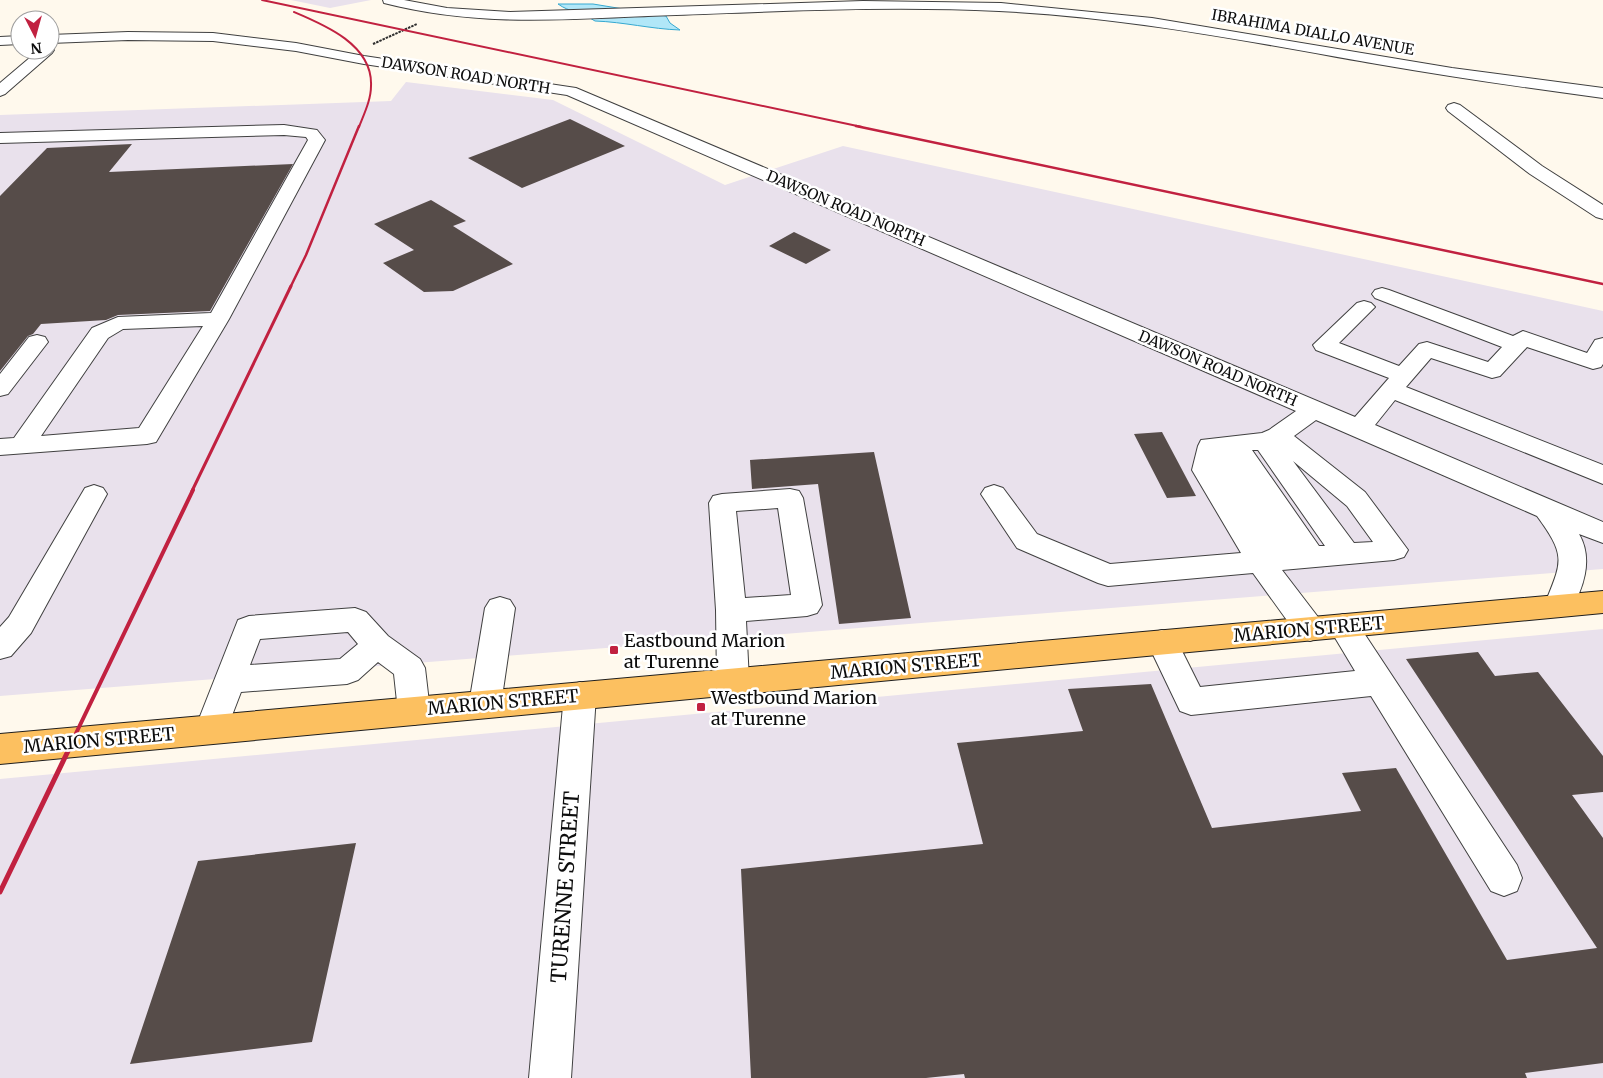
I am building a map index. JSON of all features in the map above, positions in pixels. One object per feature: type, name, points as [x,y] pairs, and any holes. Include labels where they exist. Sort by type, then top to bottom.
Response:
[{"type":"main road","name":"MARION STREET","points":[[0,748],[1603,602]]},
{"type":"street","name":"IBRAHIMA DIALLO AVENUE","points":[[389,0],[451,12],[540,16],[868,5],[1000,7],[1139,13],[1379,60],[1603,93]]},
{"type":"street","name":"DAWSON ROAD NORTH","points":[[60,43],[128,36],[213,37],[296,47],[353,58],[571,91],[1603,533]]},
{"type":"street","points":[[0,91],[34,60]]},
{"type":"street","points":[[1454,108],[1536,170],[1603,213]]},
{"type":"street","points":[[656,126],[637,135],[661,147]]},
{"type":"street","points":[[0,138],[284,130],[311,133],[317,140],[218,319],[148,436],[11,446]]},
{"type":"street","points":[[677,155],[701,146]]},
{"type":"street","points":[[1516,345],[1373,301],[1324,345],[1397,383],[1603,475]]},
{"type":"street","points":[[11,446],[100,332],[118,324],[218,319]]},
{"type":"street","points":[[1359,428],[1428,349],[1492,371],[1523,338],[1593,362],[1603,345]]},
{"type":"street","points":[[0,389],[37,342]]},
{"type":"street","points":[[1310,629],[1286,560],[1223,445],[1271,438],[1314,409]]},
{"type":"street","points":[[994,494],[1027,541],[1108,575],[1394,550],[1356,499],[1271,438]]},
{"type":"street","points":[[1271,438],[1347,554]]},
{"type":"street","points":[[0,647],[20,625],[94,494]]},
{"type":"street","points":[[730,610],[807,605],[790,498],[722,503],[730,610],[732,681]]},
{"type":"street","points":[[1546,508],[1567,537],[1573,556],[1559,606]]},
{"type":"street","points":[[485,704],[500,608]]},
{"type":"street","points":[[212,729],[249,628],[355,620],[377,644],[409,668],[414,711]]},
{"type":"street","points":[[1343,626],[1504,878]]},
{"type":"street","points":[[1162,642],[1191,701],[1379,682]]},
{"type":"street","points":[[230,680],[347,671],[377,644]]},
{"type":"street","name":"TURENNE STREET","points":[[550,1078],[580,695]]},
{"type":"path","points":[[353,58],[377,41],[417,24],[417,21]]},
{"type":"shaded area","points":[[291,0],[371,0],[330,8]]},
{"type":"shaded area","points":[[406,82],[553,100],[725,185],[843,146],[1603,311],[1603,569],[0,696],[0,115],[391,101]]},
{"type":"shaded area","points":[[1603,629],[1603,1078],[0,1078],[0,779]]},
{"type":"water","points":[[558,4],[593,4],[666,16],[670,23],[680,30],[595,21]]},
{"type":"building","points":[[570,119],[625,146],[522,188],[468,158]]},
{"type":"building","points":[[132,144],[109,172],[293,164],[210,311],[118,315],[106,320],[41,324],[33,334],[28,336],[0,371],[0,196],[47,148]]},
{"type":"building","points":[[431,200],[466,221],[453,226],[513,264],[453,291],[424,292],[383,263],[414,250],[374,224]]},
{"type":"building","points":[[794,232],[831,250],[806,264],[769,246]]},
{"type":"building","points":[[1162,432],[1196,496],[1167,498],[1134,434]]},
{"type":"building","points":[[874,452],[911,618],[839,624],[818,484],[752,489],[750,460]]},
{"type":"building","points":[[1478,652],[1495,676],[1538,672],[1603,756],[1603,792],[1572,795],[1603,838],[1603,1063],[1525,1073],[1527,1078],[965,1078],[964,1074],[926,1078],[751,1078],[741,869],[983,844],[957,743],[1083,731],[1068,689],[1151,684],[1212,828],[1361,811],[1342,773],[1396,768],[1507,960],[1597,948],[1406,659]]},
{"type":"building","points":[[356,843],[312,1042],[130,1064],[198,861]]},
{"type":"railway","points":[[262,0],[862,127]]},
{"type":"railway","points":[[294,12],[333,30],[345,38],[364,59],[370,72],[371,91],[359,127]]},
{"type":"railway","points":[[290,288],[306,255],[359,126]]},
{"type":"railway","points":[[856,126],[1603,284]]},
{"type":"railway","points":[[192,491],[291,286]]},
{"type":"railway","points":[[68,750],[193,490]]},
{"type":"railway","points":[[0,892],[69,749]]},
{"type":"place","name":"Eastbound Marion at Turenne","points":[[614,650]]},
{"type":"place","name":"Westbound Marion at Turenne","points":[[701,707]]}]
